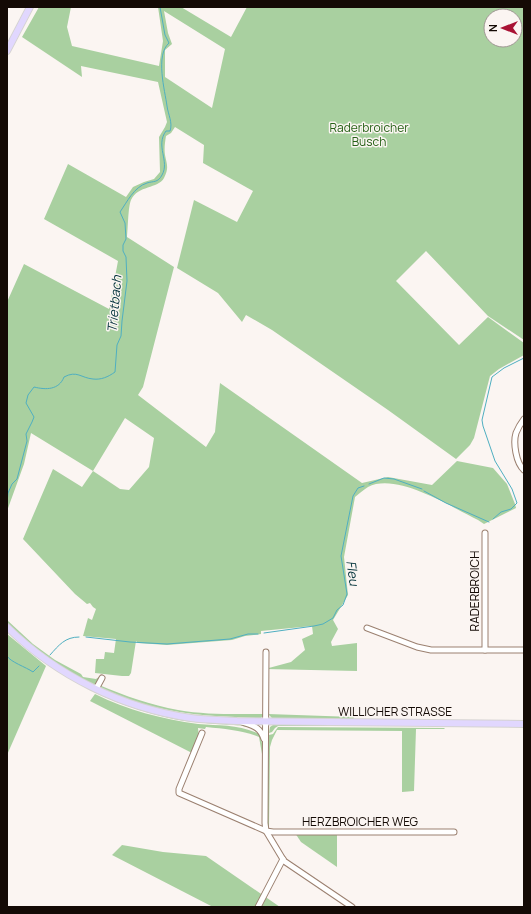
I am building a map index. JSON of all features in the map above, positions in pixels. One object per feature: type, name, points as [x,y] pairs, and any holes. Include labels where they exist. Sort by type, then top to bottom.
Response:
[{"type":"main road","points":[[7,51],[30,7]]},
{"type":"main road","name":"WILLICHER STRASSE","points":[[7,627],[32,650],[74,678],[129,703],[167,714],[193,718],[265,722],[524,724]]},
{"type":"street","points":[[524,419],[517,431],[515,440],[519,463],[524,470]]},
{"type":"street","name":"RADERBROICH","points":[[485,533],[485,650]]},
{"type":"street","points":[[367,628],[426,649],[524,650]]},
{"type":"street","points":[[266,652],[266,830],[283,860],[352,907]]},
{"type":"street","points":[[96,689],[102,678]]},
{"type":"street","points":[[237,721],[258,728],[266,742]]},
{"type":"street","name":"HERZBROICHER WEG","points":[[202,733],[179,788],[179,793],[266,830],[454,832]]},
{"type":"street","points":[[258,907],[283,860]]},
{"type":"green space","name":"Raderbroicher Busch","points":[[39,7],[71,7],[67,27],[72,46],[159,66],[163,41],[158,7],[181,7],[231,37],[247,7],[524,7],[524,340],[488,316],[426,251],[396,281],[459,345],[488,317],[524,343],[524,355],[499,369],[490,376],[474,438],[470,445],[456,459],[272,330],[246,315],[242,322],[218,293],[177,268],[194,200],[237,222],[253,191],[203,163],[204,145],[175,127],[171,133],[166,136],[166,175],[157,184],[143,189],[134,195],[130,203],[127,237],[174,267],[143,387],[138,395],[206,447],[215,432],[220,383],[362,483],[388,477],[432,485],[457,461],[493,468],[507,484],[516,508],[484,524],[454,507],[424,493],[394,484],[380,484],[368,487],[355,497],[344,557],[348,595],[333,620],[338,629],[331,642],[332,646],[357,643],[357,671],[265,669],[291,662],[305,650],[302,639],[313,634],[312,626],[261,631],[261,634],[245,636],[232,640],[167,645],[138,643],[136,641],[131,673],[129,676],[95,673],[96,659],[104,659],[105,652],[114,653],[116,639],[83,636],[88,618],[92,620],[96,609],[90,603],[87,604],[75,594],[23,539],[53,469],[82,487],[93,471],[31,433],[24,464],[7,511],[7,302],[24,264],[109,309],[118,261],[44,219],[68,164],[126,197],[133,187],[154,179],[160,172],[159,137],[167,122],[158,82],[81,66],[82,77],[22,37]],"holes":[[[164,11],[225,49],[212,108],[165,77],[165,50],[172,44],[168,33]],[[125,418],[154,438],[149,467],[129,490],[120,489],[93,471]]]},
{"type":"green space","points":[[7,620],[33,644],[55,660],[81,674],[83,677],[96,679],[99,677],[100,678],[96,686],[48,658],[7,623]]},
{"type":"green space","points":[[7,634],[46,666],[7,755]]},
{"type":"green space","points":[[99,685],[158,706],[189,712],[264,714],[261,718],[257,718],[177,712],[138,703],[99,688]]},
{"type":"green space","points":[[96,693],[216,723],[248,726],[258,731],[243,726],[185,721],[162,716],[128,706]]},
{"type":"green space","points":[[95,694],[120,705],[158,717],[198,724],[244,728],[259,734],[264,757],[263,798],[262,754],[259,737],[233,730],[206,727],[205,729],[198,728],[199,737],[192,753],[90,701]]},
{"type":"green space","points":[[268,714],[354,717],[353,720],[272,718]]},
{"type":"green space","points":[[273,725],[353,726],[278,726],[269,733],[270,727]]},
{"type":"green space","points":[[278,727],[445,729],[416,729],[414,791],[402,792],[402,731],[277,730],[270,747],[268,828],[269,735],[273,734]]},
{"type":"green space","points":[[295,833],[337,833],[337,867],[301,842]]},
{"type":"green space","points":[[122,845],[163,852],[206,856],[280,907],[213,907],[112,855]]},
{"type":"waterway","name":"Trietbach","points":[[7,503],[8,493],[12,484],[17,479],[27,441],[26,434],[34,417],[26,403],[28,395],[34,387],[43,389],[55,387],[64,377],[72,374],[99,379],[115,372],[117,345],[121,336],[127,281],[126,257],[123,251],[123,245],[126,239],[125,223],[120,212],[131,195],[138,188],[147,183],[157,181],[162,175],[164,170],[162,142],[166,131],[170,131],[171,128],[162,73],[162,56],[169,43],[165,35],[160,7]]},
{"type":"waterway","name":"Fleu","points":[[493,519],[501,512],[511,509],[517,503],[512,489],[495,461],[482,420],[492,377],[504,368],[524,358]]},
{"type":"waterway","name":"Fleu","points":[[369,484],[384,478],[394,479],[422,489]]},
{"type":"waterway","name":"Fleu","points":[[264,633],[323,624],[333,618],[337,610],[343,605],[347,594],[341,556],[353,496],[358,488],[364,486]]},
{"type":"waterway","name":"Fleu","points":[[424,491],[446,503],[489,522]]},
{"type":"waterway","name":"Fleu","points":[[86,637],[167,644],[230,639],[248,634],[258,634]]},
{"type":"waterway","name":"Fleu","points":[[50,655],[66,640],[79,637]]},
{"type":"waterway","name":"Fleu","points":[[7,656],[11,660],[33,672],[39,666]]}]
